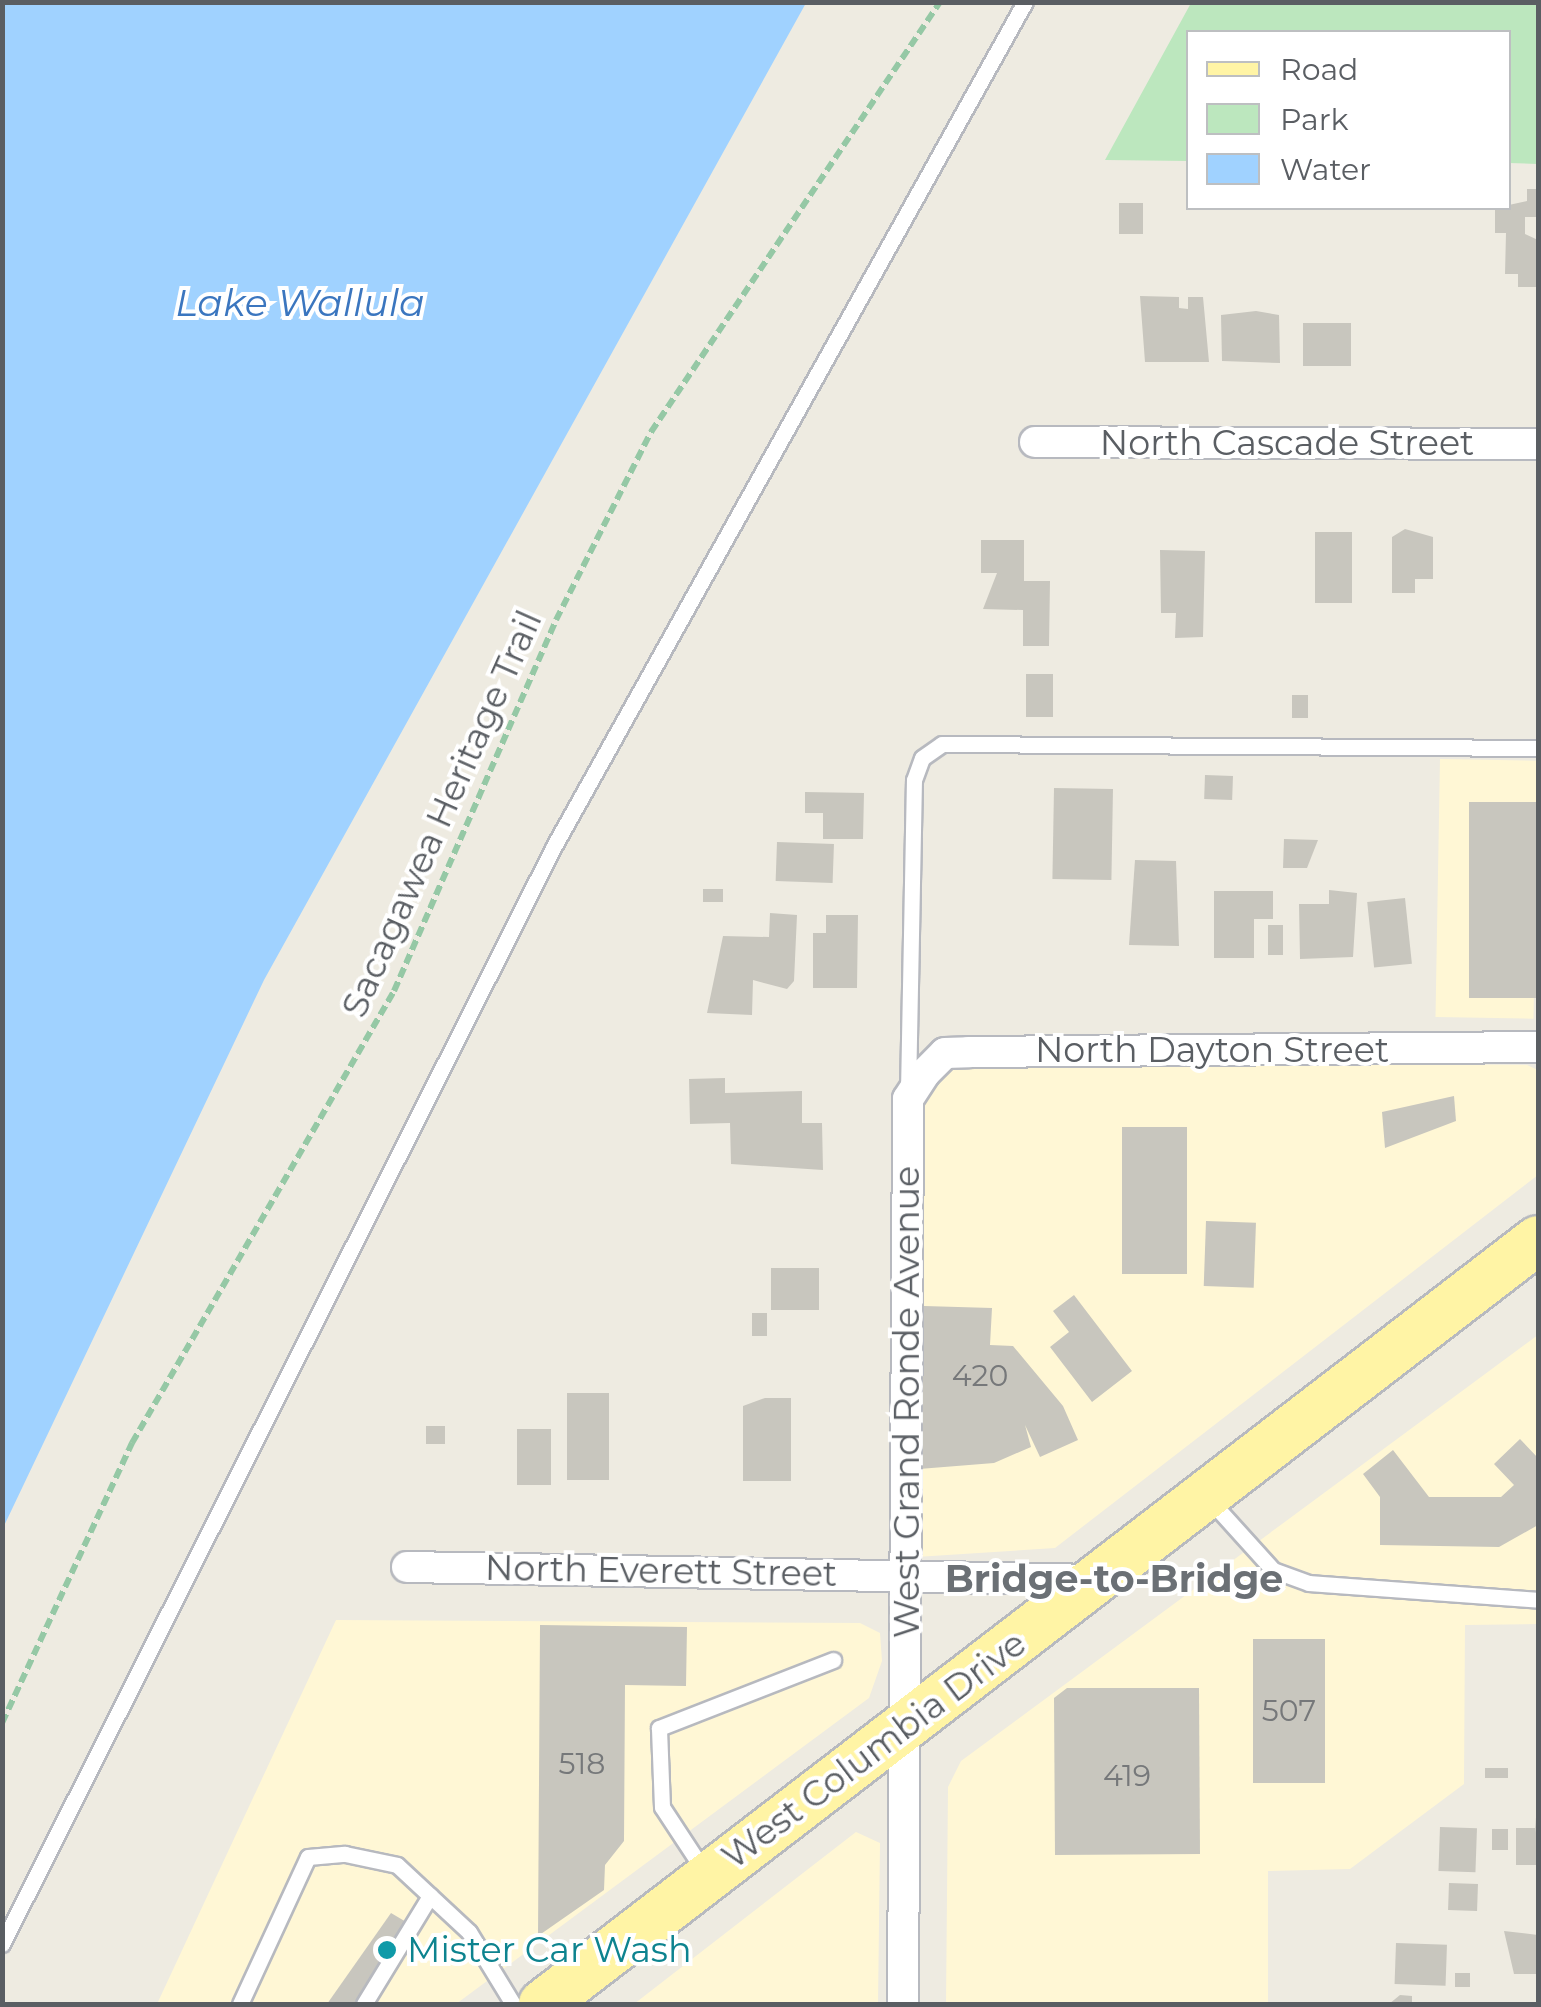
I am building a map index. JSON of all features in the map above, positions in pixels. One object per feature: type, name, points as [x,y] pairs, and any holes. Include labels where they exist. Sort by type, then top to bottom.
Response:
[{"type":"main road","name":"West Columbia Drive","points":[[543,2004],[1538,1240]]},
{"type":"street","name":"North Cascade Street","points":[[1035,442],[1538,444]]},
{"type":"street","name":"North Dayton Street","points":[[908,1099],[944,1053],[1538,1047]]},
{"type":"street","name":"West Grand Ronde Avenue","points":[[903,2004],[908,1099]]},
{"type":"street","name":"North Everett Street","points":[[407,1567],[1096,1580]]},
{"type":"lane","points":[[2,1944],[545,863],[1025,2]]},
{"type":"lane","points":[[908,1099],[914,780],[922,758],[942,744],[1538,748]]},
{"type":"lane","points":[[1206,1495],[1273,1570],[1309,1583],[1538,1600]]},
{"type":"lane","points":[[708,1877],[662,1807],[659,1728],[832,1660]]},
{"type":"lane","points":[[240,2004],[308,1857],[398,1864],[469,1932],[512,2004]]},
{"type":"lane","points":[[364,2004],[430,1896]]},
{"type":"path","name":"Sacagawea Heritage Trail","points":[[2,1723],[132,1443],[394,991],[629,472],[728,306],[940,2]]},
{"type":"shaded area","points":[[1440,759],[1538,761],[1533,1019],[1435,1017]]},
{"type":"shaded area","points":[[915,1060],[1527,1065],[1538,1070],[1538,1175],[1055,1548],[916,1557]]},
{"type":"shaded area","points":[[1538,1335],[1538,1624],[1465,1625],[1464,1784],[1350,1869],[1268,1871],[1268,2004],[946,2004],[948,1787],[961,1761]]},
{"type":"shaded area","points":[[336,1620],[860,1623],[880,1633],[882,1661],[869,1698],[456,2004],[157,2004]]},
{"type":"shaded area","points":[[856,1832],[880,1843],[878,2004],[634,2004]]},
{"type":"green space","points":[[1191,3],[1538,3],[1538,164],[1511,163],[1511,30],[1186,30],[1186,161],[1105,160]]},
{"type":"water","name":"Lake Wallula","points":[[3,2],[806,3],[264,980],[3,1528]]},
{"type":"building","points":[[1527,189],[1538,189],[1538,217],[1525,217],[1525,234],[1538,240],[1538,287],[1518,287],[1518,274],[1505,274],[1506,233],[1495,233],[1495,210],[1511,210],[1511,204],[1527,201]]},
{"type":"building","points":[[1119,203],[1143,203],[1143,234],[1119,234]]},
{"type":"building","points":[[1140,296],[1179,297],[1179,308],[1188,309],[1188,297],[1203,297],[1209,362],[1145,362]]},
{"type":"building","points":[[1256,311],[1279,315],[1280,363],[1222,361],[1221,315]]},
{"type":"building","points":[[1303,323],[1351,323],[1351,366],[1303,366]]},
{"type":"building","points":[[1405,529],[1433,537],[1433,579],[1415,579],[1415,593],[1392,593],[1392,537]]},
{"type":"building","points":[[1315,532],[1352,532],[1352,603],[1315,603]]},
{"type":"building","points":[[981,540],[1024,540],[1024,581],[1050,581],[1049,646],[1023,646],[1023,610],[983,609],[997,573],[981,573]]},
{"type":"building","points":[[1160,550],[1205,551],[1203,637],[1175,638],[1176,613],[1161,613]]},
{"type":"building","points":[[1026,674],[1053,674],[1053,717],[1026,717]]},
{"type":"building","points":[[1292,695],[1308,695],[1308,718],[1292,718]]},
{"type":"building","points":[[1205,775],[1233,776],[1232,800],[1204,799]]},
{"type":"building","points":[[1054,788],[1113,789],[1111,880],[1052,879]]},
{"type":"building","points":[[805,792],[864,793],[863,839],[823,839],[823,813],[805,813]]},
{"type":"building","points":[[1469,802],[1538,802],[1538,998],[1469,998]]},
{"type":"building","points":[[1284,839],[1318,840],[1307,868],[1283,868]]},
{"type":"building","points":[[777,842],[834,844],[833,883],[776,881]]},
{"type":"building","points":[[1135,860],[1176,861],[1179,946],[1129,945]]},
{"type":"building","points":[[703,889],[723,889],[723,902],[703,902]]},
{"type":"building","points":[[1329,890],[1357,893],[1353,957],[1300,959],[1299,904],[1329,904]]},
{"type":"building","points":[[1214,891],[1273,891],[1273,919],[1254,919],[1254,958],[1214,958]]},
{"type":"building","points":[[1405,898],[1412,964],[1374,968],[1367,902]]},
{"type":"building","points":[[770,913],[797,915],[794,981],[787,989],[753,980],[752,1015],[707,1013],[723,936],[769,937]]},
{"type":"building","points":[[826,915],[858,915],[857,988],[813,988],[813,933],[826,933]]},
{"type":"building","points":[[1268,925],[1283,925],[1283,955],[1268,955]]},
{"type":"building","points":[[725,1078],[725,1093],[802,1091],[802,1123],[822,1123],[823,1170],[731,1164],[730,1123],[690,1124],[689,1079]]},
{"type":"building","points":[[1454,1096],[1456,1121],[1385,1148],[1382,1112]]},
{"type":"building","points":[[1122,1127],[1187,1127],[1187,1274],[1122,1274]]},
{"type":"building","points":[[1206,1221],[1256,1223],[1254,1288],[1204,1286]]},
{"type":"building","points":[[771,1268],[819,1268],[819,1310],[771,1310]]},
{"type":"building","points":[[1074,1295],[1132,1371],[1092,1402],[1050,1347],[1069,1332],[1053,1311]]},
{"type":"building","points":[[924,1306],[992,1308],[990,1345],[1013,1346],[1063,1406],[1078,1440],[1040,1457],[1025,1425],[1031,1447],[994,1463],[919,1469]]},
{"type":"building","points":[[752,1313],[767,1313],[767,1336],[752,1336]]},
{"type":"building","points":[[567,1393],[609,1393],[609,1480],[567,1480]]},
{"type":"building","points":[[765,1398],[791,1398],[791,1481],[743,1481],[743,1406]]},
{"type":"building","points":[[426,1426],[445,1426],[445,1444],[426,1444]]},
{"type":"building","points":[[517,1429],[551,1429],[551,1485],[517,1485]]},
{"type":"building","points":[[1520,1439],[1538,1458],[1538,1525],[1499,1547],[1380,1545],[1380,1497],[1363,1474],[1393,1450],[1429,1497],[1501,1497],[1514,1485],[1494,1464]]},
{"type":"building","points":[[540,1625],[687,1627],[686,1686],[625,1685],[624,1841],[605,1865],[604,1890],[538,1936]]},
{"type":"building","points":[[1253,1639],[1325,1639],[1325,1783],[1253,1783]]},
{"type":"building","points":[[1067,1688],[1199,1688],[1200,1854],[1055,1855],[1054,1698]]},
{"type":"building","points":[[1485,1768],[1508,1768],[1508,1778],[1485,1778]]},
{"type":"building","points":[[1535,1817],[1538,1865],[1516,1865],[1516,1828],[1535,1828]]},
{"type":"building","points":[[1440,1827],[1477,1828],[1475,1872],[1438,1871]]},
{"type":"building","points":[[1492,1829],[1508,1829],[1508,1850],[1492,1850]]},
{"type":"building","points":[[1449,1883],[1478,1884],[1477,1911],[1448,1910]]},
{"type":"building","name":"Mister Car Wash","points":[[391,1913],[418,1929],[373,2004],[327,2004]]},
{"type":"building","points":[[1504,1931],[1538,1935],[1538,1974],[1514,1974]]},
{"type":"building","points":[[1396,1943],[1447,1945],[1446,1986],[1395,1984]]},
{"type":"building","points":[[1455,1973],[1470,1973],[1470,1987],[1455,1987]]},
{"type":"building","points":[[1400,1995],[1412,1996],[1412,2004],[1389,2004]]},
{"type":"place","name":"Mister Car Wash","points":[[387,1950]]},
{"type":"district","name":"Bridge-to-Bridge","points":[[1114,1579]]}]
